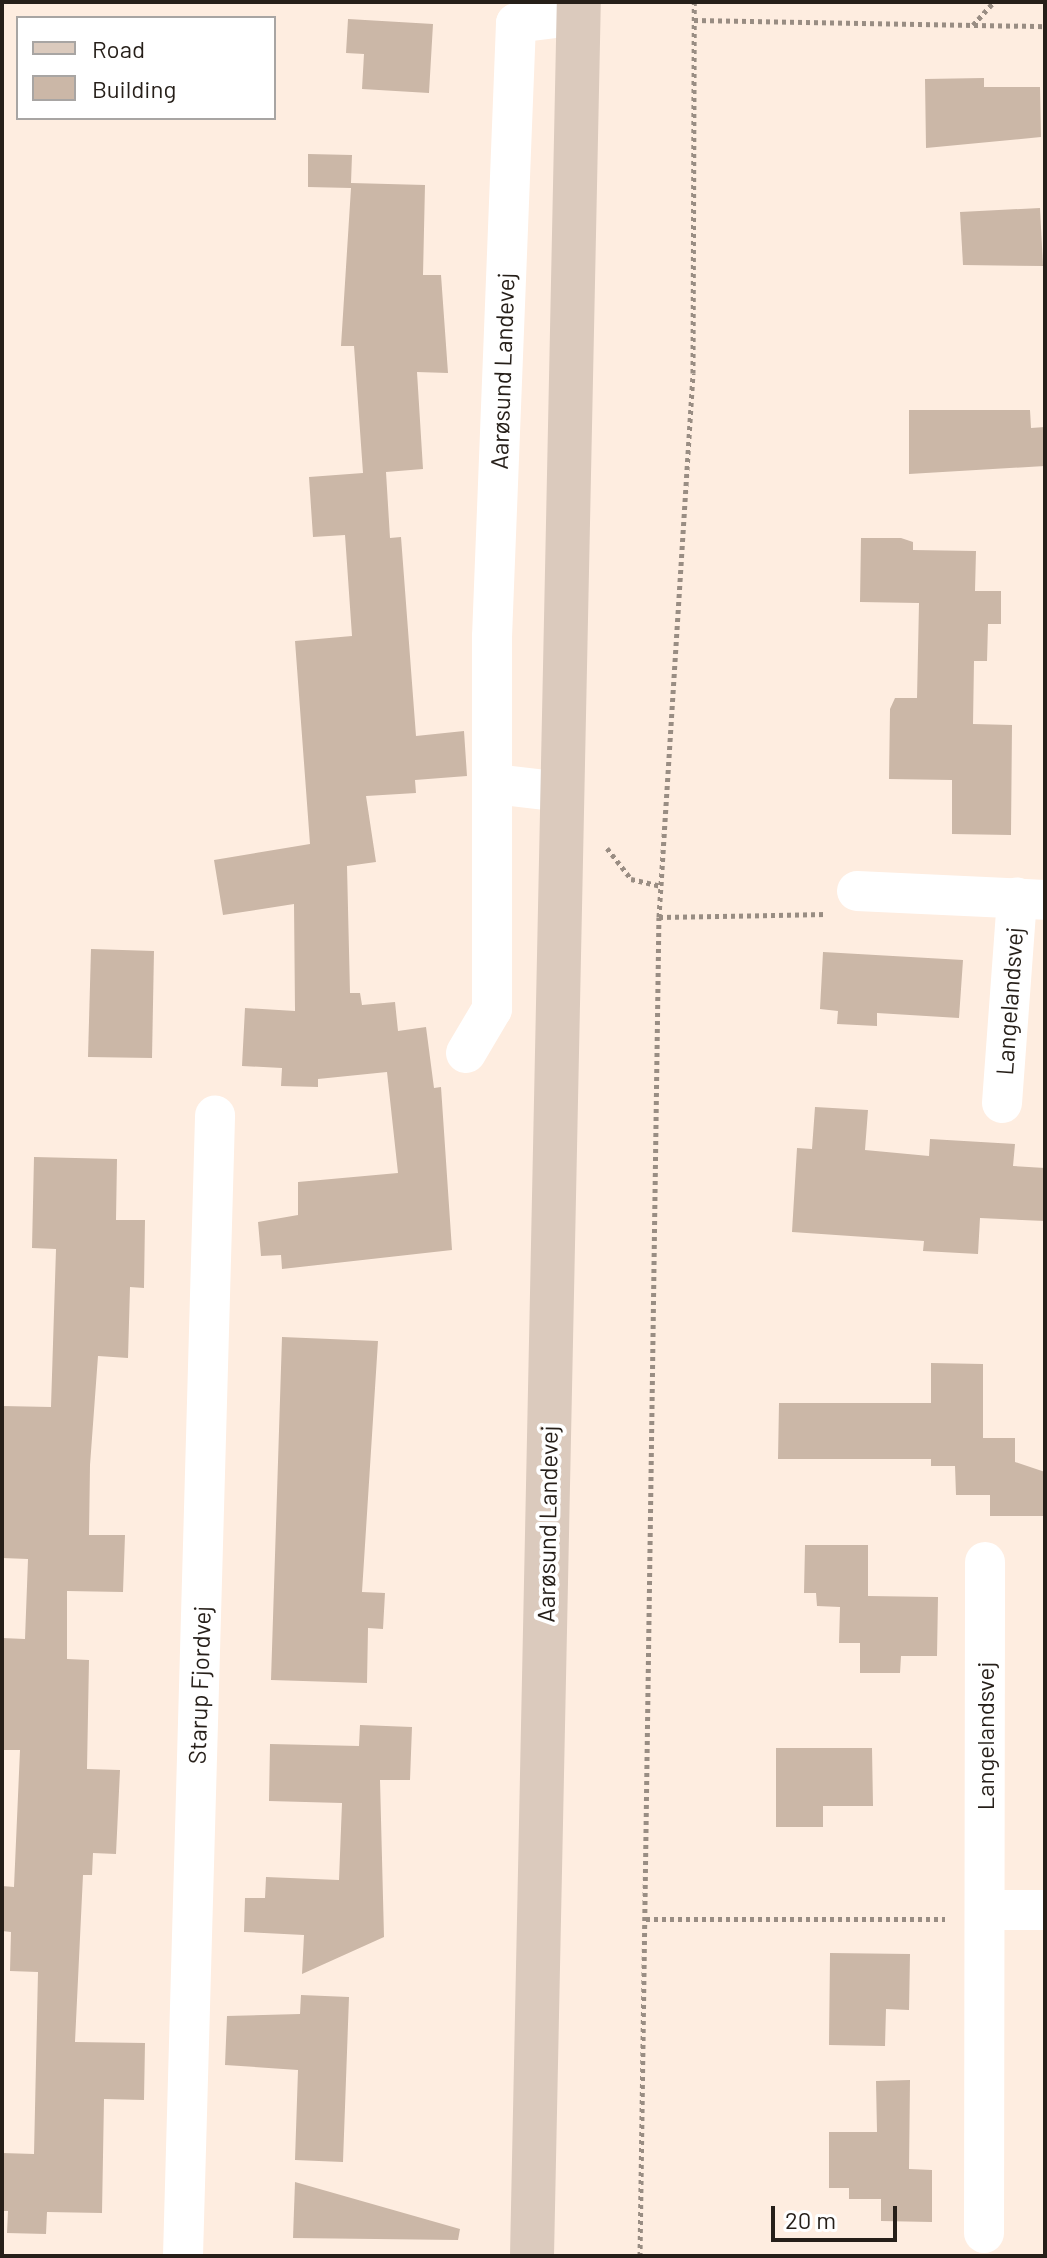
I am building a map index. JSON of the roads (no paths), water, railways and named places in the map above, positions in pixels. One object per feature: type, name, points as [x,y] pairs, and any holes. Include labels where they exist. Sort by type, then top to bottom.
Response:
[{"type":"street","name":"Aarøsund Landevej","points":[[466,1053],[492,1009],[493,784],[516,23],[579,8],[532,2256]]},
{"type":"street","points":[[493,784],[562,792]]},
{"type":"street","name":"Langelandsvej","points":[[857,891],[1031,899],[1002,1103]]},
{"type":"street","name":"Starup Fjordvej","points":[[183,2256],[215,1115]]},
{"type":"street","name":"Langelandsvej","points":[[984,2233],[985,1562]]},
{"type":"street","points":[[985,1910],[1045,1910]]}]
